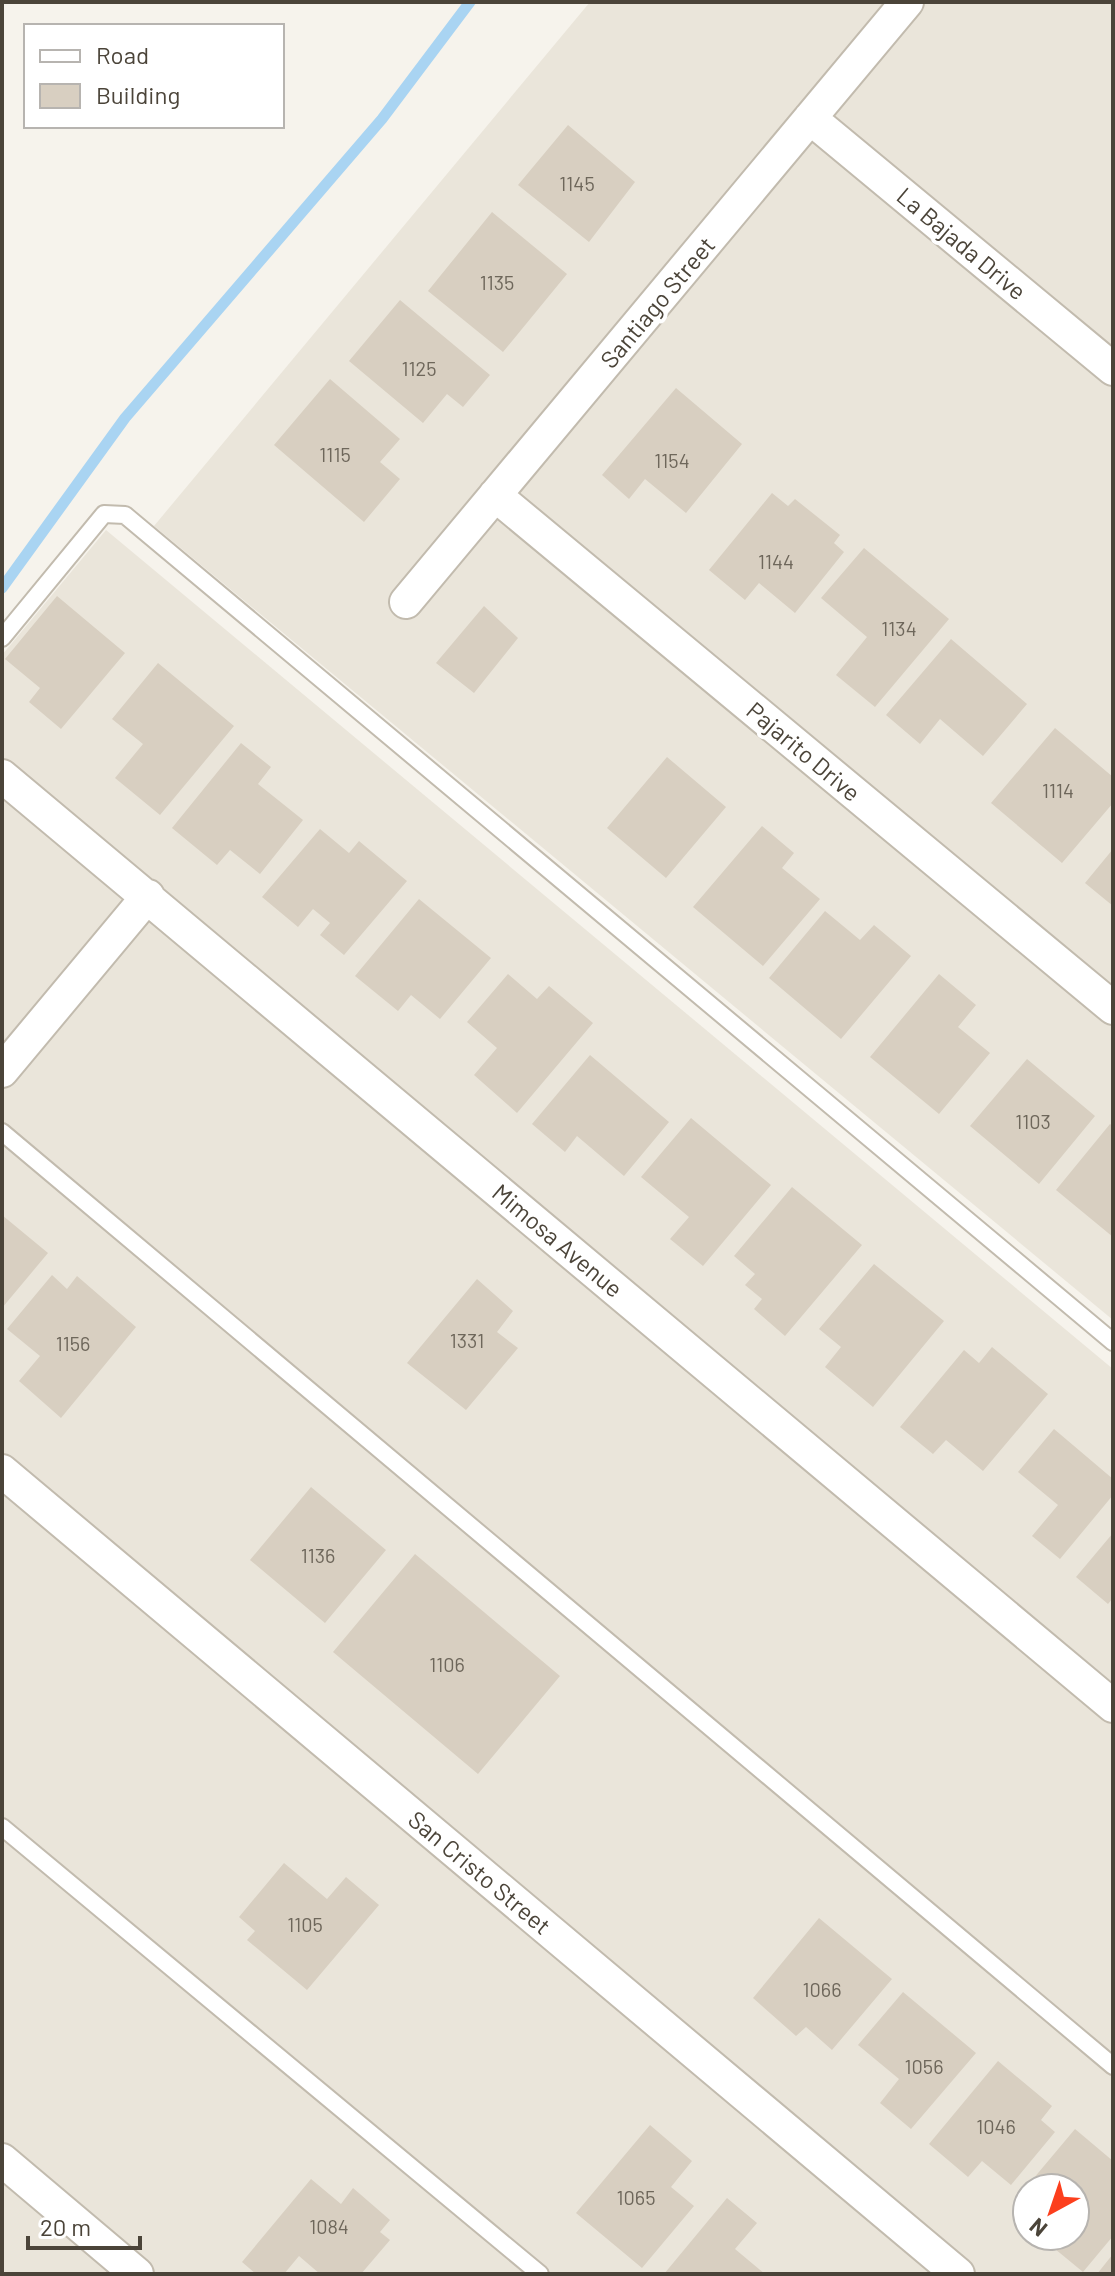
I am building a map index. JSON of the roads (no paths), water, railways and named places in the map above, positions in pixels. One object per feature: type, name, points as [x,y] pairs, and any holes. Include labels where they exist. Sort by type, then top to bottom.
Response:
[{"type":"street","name":"Santiago Street","points":[[406,602],[907,2]]},
{"type":"street","name":"La Bajada Drive","points":[[810,118],[1113,369]]},
{"type":"street","name":"Pajarito Drive","points":[[495,495],[1113,1008]]},
{"type":"street","name":"Mimosa Avenue","points":[[2,776],[1113,1706]]},
{"type":"street","points":[[2,1071],[148,896]]},
{"type":"street","name":"San Cristo Street","points":[[2,1471],[958,2274]]},
{"type":"street","points":[[2,2160],[137,2274]]},
{"type":"lane","points":[[2,638],[104,514],[125,515],[1113,1342]]},
{"type":"lane","points":[[2,1132],[1113,2066]]},
{"type":"lane","points":[[2,1827],[540,2274]]},
{"type":"waterway","points":[[2,588],[125,418],[382,119],[470,2]]}]
